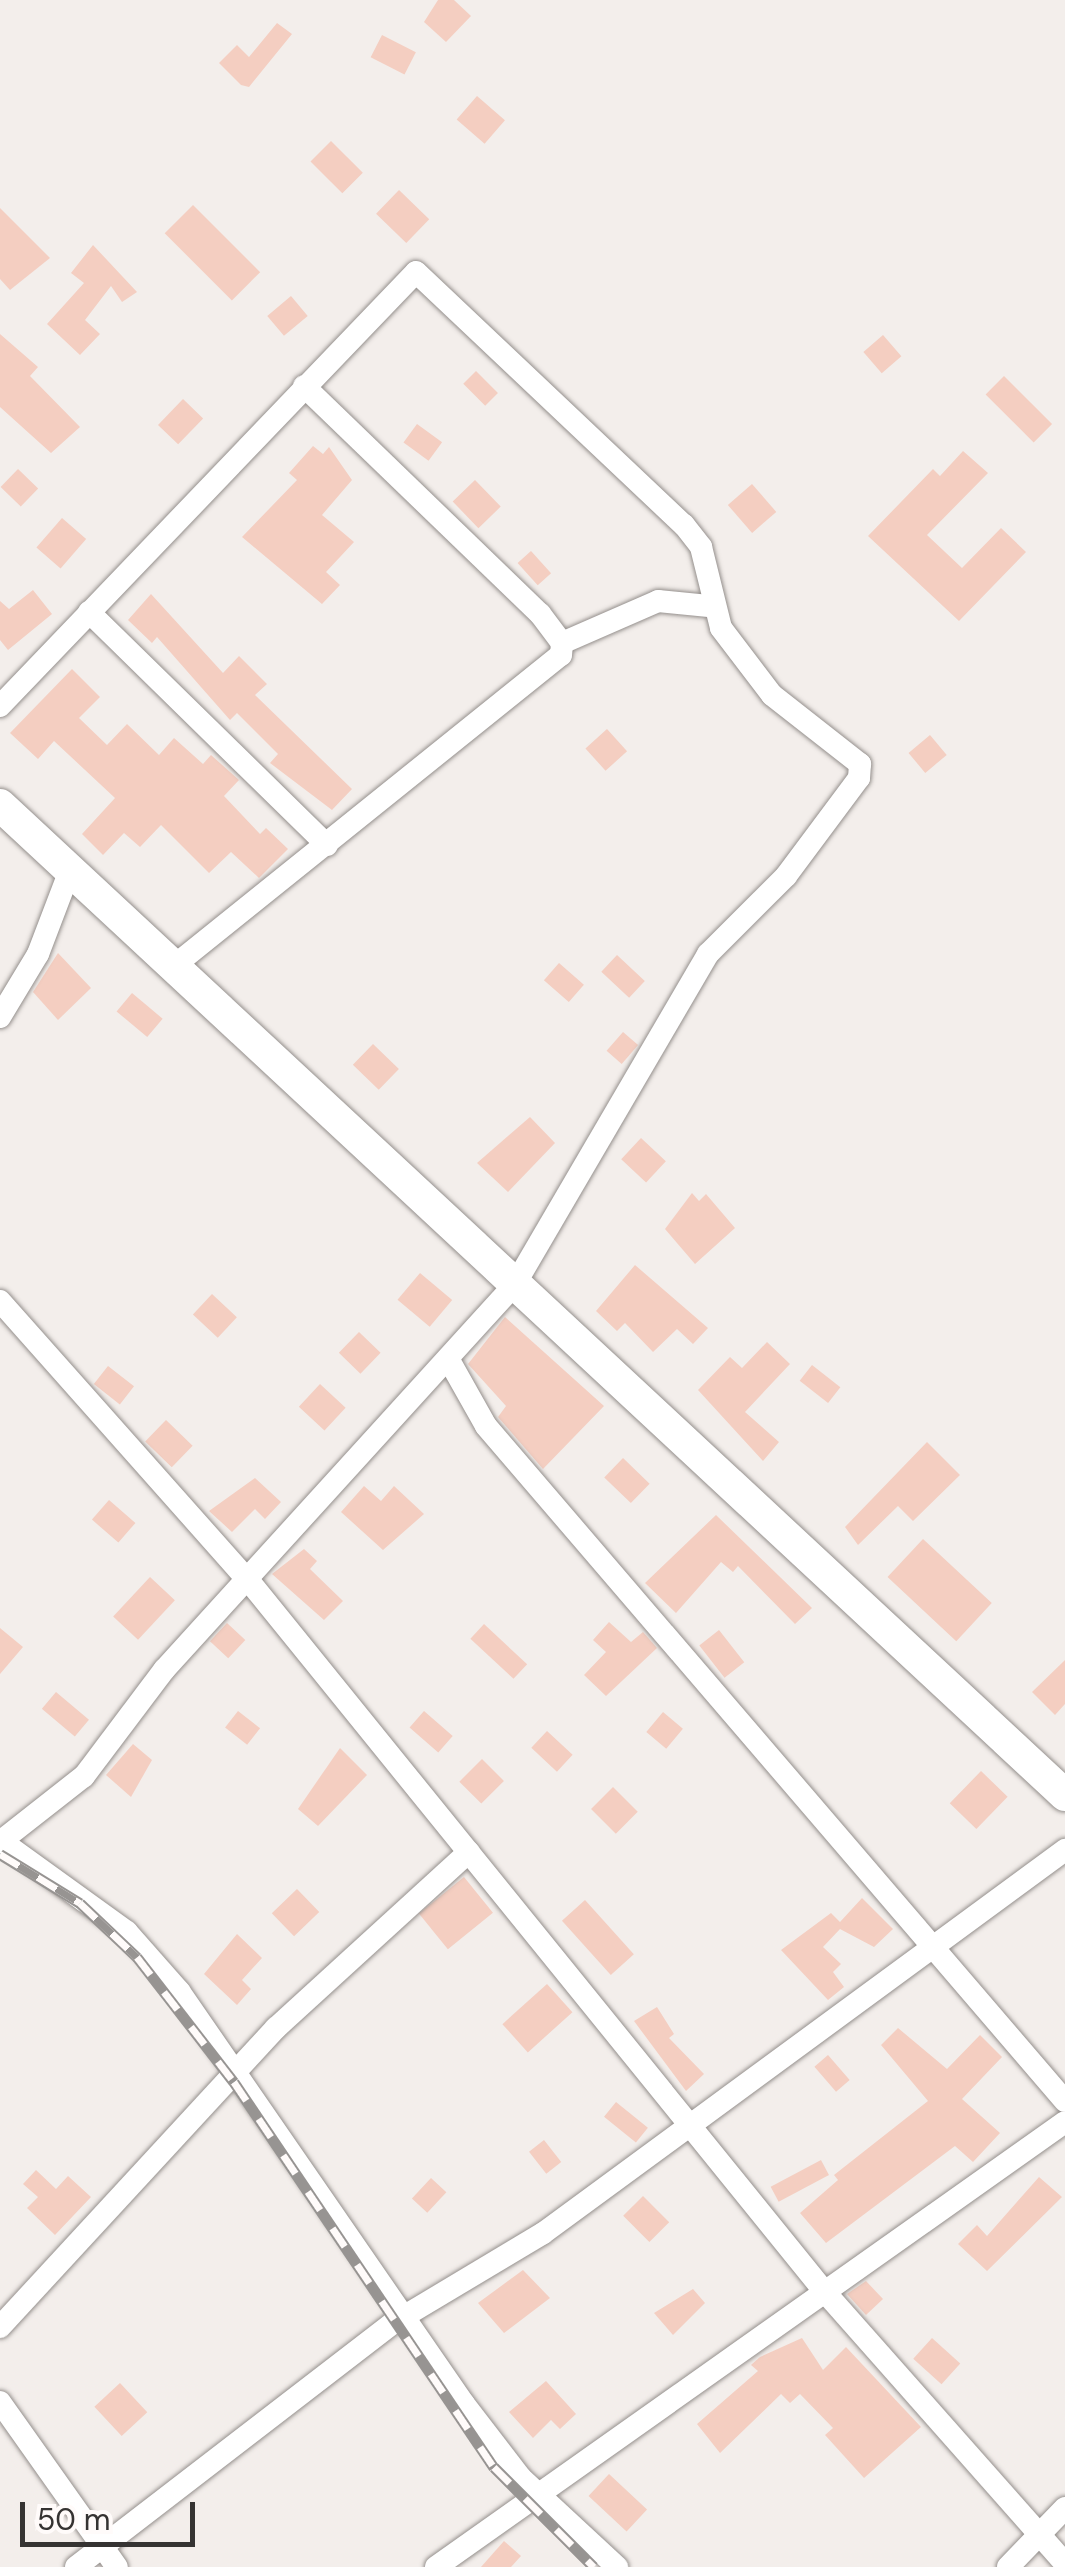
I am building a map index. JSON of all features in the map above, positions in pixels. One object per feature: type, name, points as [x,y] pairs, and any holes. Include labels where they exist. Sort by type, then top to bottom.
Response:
[{"type":"main road","points":[[0,806],[175,964],[1065,1795]]},
{"type":"street","points":[[0,706],[416,272],[684,525],[701,547],[709,606],[772,695],[860,764],[859,778],[786,876],[708,954],[516,1282],[450,1362],[164,1670],[84,1776],[1,1841],[126,1932],[238,2076],[404,2316],[537,2494],[617,2567]]},
{"type":"street","points":[[304,386],[562,643]]},
{"type":"street","points":[[175,964],[552,669],[562,643],[658,601],[709,606]]},
{"type":"street","points":[[89,612],[327,845]]},
{"type":"street","points":[[0,1017],[38,954],[70,870]]},
{"type":"street","points":[[0,1301],[249,1581],[695,2122],[824,2291],[1065,2564]]},
{"type":"street","points":[[450,1362],[486,1426],[1065,2101]]},
{"type":"street","points":[[76,2567],[404,2316],[542,2234],[1065,1850]]},
{"type":"street","points":[[0,2328],[238,2076],[276,2028],[469,1852]]},
{"type":"street","points":[[436,2567],[1065,2122]]},
{"type":"street","points":[[0,2402],[106,2544],[118,2567]]},
{"type":"street","points":[[1008,2567],[1065,2508]]},
{"type":"building","points":[[438,0],[454,0],[471,16],[446,42],[424,22]]},
{"type":"building","points":[[277,23],[292,34],[249,87],[241,85],[219,63],[237,45],[249,57]]},
{"type":"building","points":[[382,35],[416,52],[405,75],[371,57]]},
{"type":"building","points":[[477,96],[505,120],[485,144],[457,119]]},
{"type":"building","points":[[331,141],[363,173],[342,193],[310,162]]},
{"type":"building","points":[[399,190],[429,219],[406,243],[376,214]]},
{"type":"building","points":[[193,205],[260,272],[232,300],[165,233]]},
{"type":"building","points":[[0,208],[50,258],[10,290],[0,279]]},
{"type":"building","points":[[93,245],[137,292],[122,302],[111,286],[85,320],[100,334],[80,355],[47,324],[84,283],[71,273]]},
{"type":"building","points":[[291,296],[308,316],[284,336],[267,316]]},
{"type":"building","points":[[0,334],[38,367],[30,376],[80,427],[51,453],[0,407]]},
{"type":"building","points":[[883,335],[901,356],[882,373],[863,352]]},
{"type":"building","points":[[476,371],[498,393],[485,406],[463,384]]},
{"type":"building","points":[[1004,376],[1052,424],[1034,442],[986,394]]},
{"type":"building","points":[[183,399],[203,418],[178,444],[158,425]]},
{"type":"building","points":[[417,424],[442,442],[429,461],[403,443]]},
{"type":"building","points":[[313,446],[323,454],[329,447],[352,480],[322,515],[354,542],[326,572],[340,585],[322,604],[242,537],[297,480],[289,473]]},
{"type":"building","points":[[963,451],[988,473],[927,535],[962,568],[1001,528],[1026,552],[959,621],[868,536],[933,469],[940,476]]},
{"type":"building","points":[[18,469],[38,488],[21,506],[1,487]]},
{"type":"building","points":[[475,480],[501,507],[478,528],[453,502]]},
{"type":"building","points":[[752,484],[776,512],[752,533],[728,505]]},
{"type":"building","points":[[62,518],[86,539],[61,568],[36,547]]},
{"type":"building","points":[[531,551],[551,573],[538,585],[518,563]]},
{"type":"building","points":[[33,590],[52,614],[8,650],[0,640],[0,601],[9,609]]},
{"type":"building","points":[[151,594],[223,673],[239,656],[267,684],[255,695],[352,789],[332,810],[270,763],[278,754],[237,713],[230,720],[157,637],[152,643],[128,620]]},
{"type":"building","points":[[72,669],[100,697],[79,718],[107,745],[127,724],[159,755],[174,738],[203,764],[211,755],[239,780],[224,796],[260,834],[266,828],[288,849],[259,878],[231,852],[209,873],[161,825],[140,847],[124,833],[103,855],[82,834],[115,798],[54,741],[38,759],[10,733]]},
{"type":"building","points":[[607,729],[627,751],[606,771],[585,748]]},
{"type":"building","points":[[930,735],[947,755],[925,773],[909,753]]},
{"type":"building","points":[[58,953],[91,988],[58,1020],[33,992]]},
{"type":"building","points":[[617,955],[645,981],[629,998],[601,972]]},
{"type":"building","points":[[559,963],[584,985],[569,1002],[544,980]]},
{"type":"building","points":[[132,993],[163,1019],[147,1037],[117,1011]]},
{"type":"building","points":[[623,1032],[638,1045],[622,1064],[607,1051]]},
{"type":"building","points":[[373,1044],[399,1069],[379,1090],[353,1065]]},
{"type":"building","points":[[530,1117],[555,1143],[508,1192],[477,1163]]},
{"type":"building","points":[[641,1138],[666,1161],[646,1182],[621,1159]]},
{"type":"building","points":[[692,1193],[699,1201],[706,1194],[735,1228],[695,1264],[665,1229]]},
{"type":"building","points":[[635,1265],[708,1328],[693,1344],[677,1329],[653,1352],[625,1323],[617,1331],[596,1311]]},
{"type":"building","points":[[420,1273],[452,1300],[430,1327],[398,1300]]},
{"type":"building","points":[[212,1294],[237,1317],[218,1338],[193,1314]]},
{"type":"building","points":[[505,1317],[604,1406],[543,1469],[498,1417],[506,1406],[468,1364]]},
{"type":"building","points":[[359,1332],[381,1353],[360,1374],[339,1353]]},
{"type":"building","points":[[767,1342],[790,1364],[745,1412],[779,1442],[763,1461],[698,1390],[730,1357],[742,1368]]},
{"type":"building","points":[[812,1365],[840,1387],[828,1403],[800,1381]]},
{"type":"building","points":[[108,1366],[134,1386],[120,1404],[94,1384]]},
{"type":"building","points":[[320,1384],[346,1408],[324,1431],[299,1407]]},
{"type":"building","points":[[166,1420],[193,1446],[172,1467],[145,1442]]},
{"type":"building","points":[[927,1442],[960,1475],[913,1521],[898,1506],[858,1545],[845,1527]]},
{"type":"building","points":[[623,1458],[650,1484],[631,1503],[604,1477]]},
{"type":"building","points":[[255,1478],[281,1502],[265,1519],[255,1509],[232,1532],[209,1511]]},
{"type":"building","points":[[364,1486],[381,1501],[394,1486],[424,1514],[383,1550],[341,1512]]},
{"type":"building","points":[[109,1500],[135,1523],[118,1543],[92,1520]]},
{"type":"building","points":[[716,1515],[812,1608],[795,1624],[738,1566],[733,1572],[721,1562],[676,1613],[645,1583]]},
{"type":"building","points":[[923,1539],[992,1603],[956,1641],[888,1577]]},
{"type":"building","points":[[304,1549],[317,1561],[310,1569],[343,1601],[324,1620],[272,1574]]},
{"type":"building","points":[[150,1577],[175,1600],[138,1640],[113,1616]]},
{"type":"building","points":[[609,1622],[631,1642],[643,1632],[657,1648],[606,1696],[584,1675],[606,1652],[593,1640]]},
{"type":"building","points":[[227,1623],[245,1640],[228,1658],[210,1641]]},
{"type":"building","points":[[484,1624],[527,1664],[514,1679],[470,1639]]},
{"type":"building","points":[[0,1628],[23,1647],[0,1674]]},
{"type":"building","points":[[719,1630],[744,1662],[725,1678],[699,1645]]},
{"type":"building","points":[[1065,1660],[1065,1704],[1055,1715],[1032,1692]]},
{"type":"building","points":[[56,1692],[89,1720],[75,1736],[42,1709]]},
{"type":"building","points":[[238,1711],[260,1728],[247,1745],[225,1728]]},
{"type":"building","points":[[424,1711],[453,1736],[438,1753],[410,1728]]},
{"type":"building","points":[[663,1712],[683,1729],[666,1749],[646,1732]]},
{"type":"building","points":[[547,1731],[573,1755],[557,1772],[531,1748]]},
{"type":"building","points":[[133,1744],[152,1760],[131,1797],[106,1775]]},
{"type":"building","points":[[340,1748],[367,1775],[318,1826],[298,1809]]},
{"type":"building","points":[[482,1759],[504,1781],[481,1804],[459,1782]]},
{"type":"building","points":[[981,1771],[1008,1797],[976,1829],[950,1803]]},
{"type":"building","points":[[613,1787],[638,1812],[616,1834],[591,1809]]},
{"type":"building","points":[[464,1877],[493,1913],[448,1949],[419,1914]]},
{"type":"building","points":[[297,1889],[319,1912],[294,1936],[272,1913]]},
{"type":"building","points":[[862,1898],[893,1929],[874,1947],[840,1929],[823,1947],[841,1964],[833,1972],[844,1987],[828,2000],[781,1950],[831,1913],[840,1922]]},
{"type":"building","points":[[585,1900],[634,1954],[611,1975],[562,1921]]},
{"type":"building","points":[[237,1934],[262,1958],[242,1980],[251,1989],[237,2005],[204,1974]]},
{"type":"building","points":[[547,1984],[572,2012],[528,2052],[502,2024]]},
{"type":"building","points":[[657,2007],[674,2034],[669,2038],[704,2074],[686,2091],[634,2021]]},
{"type":"building","points":[[898,2028],[947,2069],[980,2035],[1002,2057],[962,2099],[1000,2133],[973,2162],[955,2146],[826,2243],[800,2213],[838,2180],[834,2175],[928,2101],[881,2045]]},
{"type":"building","points":[[828,2055],[850,2080],[836,2092],[814,2067]]},
{"type":"building","points":[[616,2102],[648,2128],[636,2143],[604,2117]]},
{"type":"building","points":[[544,2140],[561,2162],[546,2174],[529,2152]]},
{"type":"building","points":[[821,2160],[829,2175],[779,2202],[771,2187]]},
{"type":"building","points":[[36,2170],[56,2189],[68,2176],[91,2197],[55,2235],[27,2208],[38,2197],[23,2184]]},
{"type":"building","points":[[1039,2177],[1062,2197],[987,2271],[958,2244],[977,2225],[987,2236]]},
{"type":"building","points":[[431,2178],[446,2192],[427,2213],[412,2198]]},
{"type":"building","points":[[643,2196],[669,2222],[649,2242],[623,2216]]},
{"type":"building","points":[[523,2270],[550,2298],[504,2333],[478,2303]]},
{"type":"building","points":[[866,2281],[883,2299],[866,2315],[847,2294]]},
{"type":"building","points":[[693,2289],[705,2303],[673,2335],[654,2313]]},
{"type":"building","points":[[802,2338],[823,2370],[846,2347],[921,2427],[864,2478],[825,2435],[833,2428],[800,2394],[790,2403],[781,2394],[720,2453],[697,2424],[758,2371],[751,2365],[760,2357]]},
{"type":"building","points":[[932,2338],[960,2363],[942,2384],[913,2359]]},
{"type":"building","points":[[546,2381],[576,2414],[560,2429],[551,2420],[533,2438],[509,2412]]},
{"type":"building","points":[[120,2383],[147,2412],[122,2436],[94,2407]]},
{"type":"building","points":[[609,2474],[647,2509],[627,2531],[589,2496]]},
{"type":"building","points":[[504,2541],[521,2556],[511,2567],[481,2567]]},
{"type":"railway","points":[[0,1854],[80,1903],[137,1957],[234,2082],[494,2467],[594,2567]]}]
